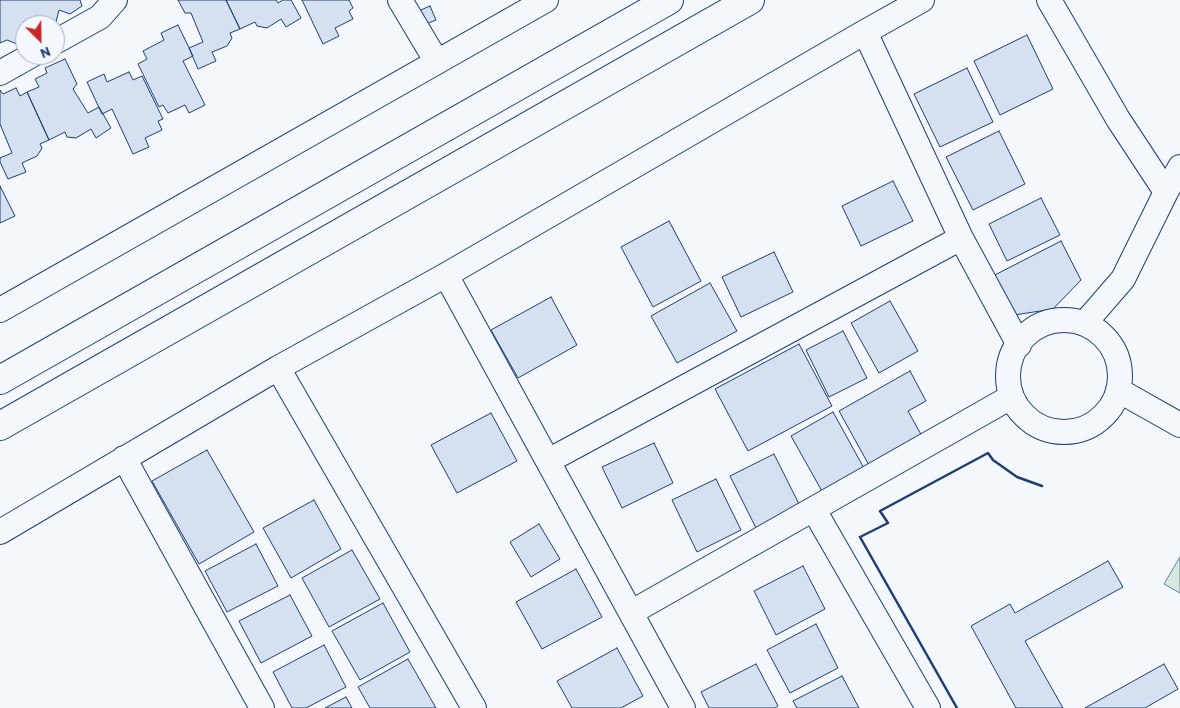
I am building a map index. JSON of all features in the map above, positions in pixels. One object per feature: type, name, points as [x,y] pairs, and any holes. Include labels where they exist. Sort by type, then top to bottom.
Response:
[{"type":"highway","points":[[0,380],[669,0]]},
{"type":"highway","points":[[0,426],[750,0]]},
{"type":"street","points":[[65,36],[100,17],[115,0]]},
{"type":"street","points":[[400,0],[437,62]]},
{"type":"street","points":[[0,310],[546,0]]},
{"type":"street","points":[[0,532],[278,368],[446,275],[922,0]]},
{"type":"street","points":[[1049,0],[1118,119],[1166,192]]},
{"type":"street","points":[[865,32],[961,238],[1019,345]]},
{"type":"street","points":[[0,73],[15,65]]},
{"type":"street","points":[[1084,324],[1123,279],[1180,167]]},
{"type":"street","points":[[548,461],[961,238]]},
{"type":"street","points":[[446,275],[683,708]]},
{"type":"street","points":[[1068,320],[1084,324],[1098,332],[1109,344],[1117,358],[1120,374],[1118,390],[1111,406],[1100,420],[1084,428],[1067,432],[1050,431],[1033,424],[1020,412],[1011,397],[1007,382],[1008,366],[1014,351],[1036,328],[1051,322],[1068,320]]},
{"type":"street","points":[[278,368],[474,708]]},
{"type":"street","points":[[1118,390],[1180,425]]},
{"type":"street","points":[[632,612],[1011,397]]},
{"type":"street","points":[[124,458],[254,705]]},
{"type":"street","points":[[814,510],[928,708]]},
{"type":"shaded area","points":[[1180,557],[1180,593],[1164,584]]},
{"type":"building","points":[[0,0],[80,0],[82,6],[70,14],[59,10],[58,15],[15,15],[15,43],[7,40],[0,43]]},
{"type":"building","points":[[178,0],[226,0],[240,29],[230,33],[232,38],[227,46],[212,52],[216,61],[198,69],[189,48],[203,42],[191,13],[185,13]]},
{"type":"building","points":[[226,0],[276,0],[278,3],[283,0],[291,0],[301,18],[286,27],[281,19],[267,28],[257,26],[255,22],[240,29]]},
{"type":"building","points":[[302,0],[349,0],[353,8],[349,11],[353,19],[335,28],[339,36],[323,44]]},
{"type":"building","points":[[430,6],[436,20],[419,27],[414,13]]},
{"type":"building","points":[[178,25],[193,56],[183,61],[205,105],[189,113],[185,105],[168,113],[163,105],[159,107],[138,64],[147,59],[143,51],[164,40],[161,33]]},
{"type":"building","points":[[1027,35],[1053,89],[1000,115],[974,61]]},
{"type":"building","points":[[65,59],[77,84],[73,89],[88,113],[99,107],[111,128],[96,138],[91,129],[76,138],[67,137],[65,132],[49,140],[27,92],[39,87],[35,79],[47,73],[45,68],[52,65],[65,65]]},
{"type":"building","points":[[967,68],[993,122],[940,147],[914,94]]},
{"type":"building","points":[[129,72],[133,80],[142,76],[163,119],[158,121],[162,130],[145,138],[149,147],[133,154],[112,109],[102,114],[87,82],[104,74],[107,82]]},
{"type":"building","points":[[16,88],[20,96],[27,92],[49,140],[40,144],[42,148],[37,156],[22,163],[26,172],[8,179],[0,162],[0,158],[12,153],[0,124],[0,90],[3,94]]},
{"type":"building","points":[[999,131],[1025,184],[973,210],[946,157]]},
{"type":"building","points":[[893,181],[913,221],[861,246],[842,206]]},
{"type":"building","points":[[0,186],[15,216],[0,223]]},
{"type":"building","points":[[1041,198],[1060,235],[1007,261],[989,224]]},
{"type":"building","points":[[669,221],[701,281],[653,307],[621,247]]},
{"type":"building","points":[[1061,241],[1081,280],[1053,309],[1008,316],[989,278]]},
{"type":"building","points":[[774,252],[793,292],[741,317],[722,277]]},
{"type":"building","points":[[710,283],[737,331],[677,363],[651,316]]},
{"type":"building","points":[[551,297],[577,345],[518,378],[491,330]]},
{"type":"building","points":[[890,301],[918,351],[879,373],[851,323]]},
{"type":"building","points":[[843,331],[867,378],[829,397],[806,350]]},
{"type":"building","points":[[799,344],[832,406],[748,451],[715,389]]},
{"type":"building","points":[[910,371],[926,401],[908,411],[923,438],[870,467],[839,411]]},
{"type":"building","points":[[833,412],[865,470],[823,493],[791,436]]},
{"type":"building","points":[[491,413],[517,461],[457,493],[431,445]]},
{"type":"building","points":[[654,443],[673,483],[622,508],[602,467]]},
{"type":"building","points":[[207,450],[254,532],[199,564],[152,481]]},
{"type":"building","points":[[774,454],[800,506],[756,528],[730,476]]},
{"type":"building","points":[[716,479],[741,530],[697,552],[672,500]]},
{"type":"building","points":[[314,500],[341,549],[291,578],[263,528]]},
{"type":"building","points":[[539,524],[560,559],[531,577],[510,542]]},
{"type":"building","points":[[256,544],[278,586],[227,612],[205,571]]},
{"type":"building","points":[[352,550],[380,599],[329,627],[302,578]]},
{"type":"building","points":[[1108,561],[1123,587],[1025,641],[1063,708],[1016,708],[971,626],[1010,604],[1015,613]]},
{"type":"building","points":[[803,566],[825,609],[776,635],[754,591]]},
{"type":"building","points":[[576,569],[602,617],[542,649],[516,602]]},
{"type":"building","points":[[290,595],[312,636],[261,663],[239,621]]},
{"type":"building","points":[[383,603],[410,652],[360,680],[332,631]]},
{"type":"building","points":[[816,624],[838,668],[790,693],[767,650]]},
{"type":"building","points":[[324,645],[346,687],[306,708],[292,708],[273,672]]},
{"type":"building","points":[[617,648],[643,696],[621,708],[572,708],[557,681]]},
{"type":"building","points":[[408,659],[436,708],[370,708],[358,687]]},
{"type":"building","points":[[756,664],[778,706],[775,708],[709,708],[701,692]]},
{"type":"building","points":[[1164,664],[1178,689],[1145,708],[1085,708]]},
{"type":"building","points":[[842,676],[859,708],[797,708],[793,701]]},
{"type":"building","points":[[346,697],[352,708],[325,708]]},
{"type":"wall","points":[[957,708],[860,537],[888,523],[880,511],[988,453],[993,460],[1017,477],[1042,486]]}]
